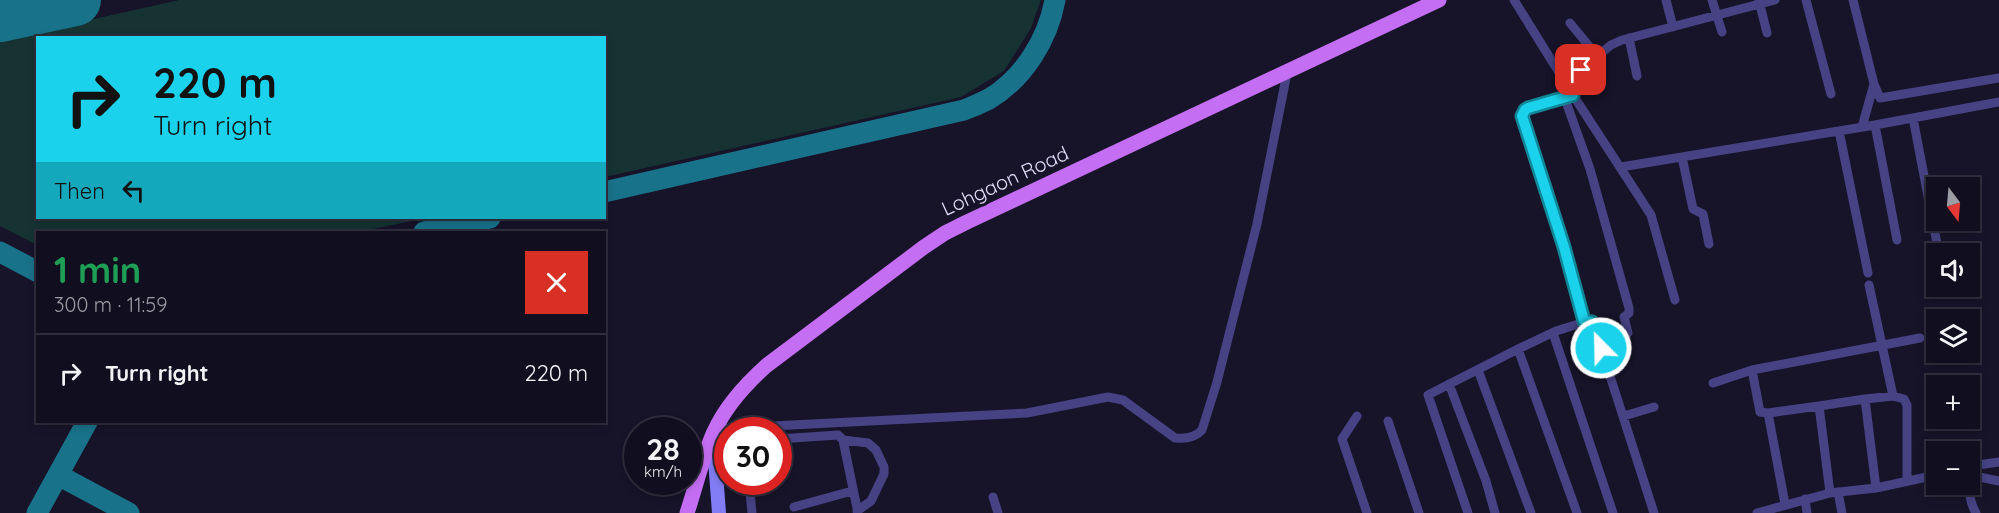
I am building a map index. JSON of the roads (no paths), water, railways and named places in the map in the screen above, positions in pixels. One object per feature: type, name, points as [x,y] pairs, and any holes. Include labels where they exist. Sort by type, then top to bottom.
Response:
[{"type":"main road","name":"Lohgaon Road","points":[[726,417],[733,400],[766,366],[945,233],[1439,0]]},
{"type":"main road","name":"Lohgaon Road","points":[[687,513],[714,447]]},
{"type":"street","points":[[1514,0],[1565,82],[1629,308],[1629,313],[1623,317],[1628,333]]},
{"type":"street","points":[[1666,0],[1673,27]]},
{"type":"street","points":[[1712,0],[1722,32]]},
{"type":"street","points":[[1565,82],[1611,45],[1759,2],[1775,0]]},
{"type":"street","points":[[1806,0],[1831,94]]},
{"type":"street","points":[[1853,0],[1878,95],[1884,98],[1999,78]]},
{"type":"street","points":[[1759,2],[1767,33]]},
{"type":"street","points":[[1570,23],[1598,57]]},
{"type":"street","points":[[1629,38],[1637,76]]},
{"type":"street","points":[[792,431],[1027,413],[1108,397],[1123,400],[1175,438],[1182,439],[1197,435],[1202,430],[1217,382],[1257,224],[1287,73]]},
{"type":"street","points":[[1862,127],[1874,84]]},
{"type":"street","points":[[1569,97],[1621,167],[1652,215],[1675,300]]},
{"type":"street","points":[[1569,97],[1528,108],[1522,116],[1564,247],[1584,321]]},
{"type":"street","points":[[1621,167],[1999,102]]},
{"type":"street","points":[[1912,118],[1937,243]]},
{"type":"street","points":[[1875,125],[1897,240]]},
{"type":"street","points":[[1839,131],[1868,273]]},
{"type":"street","points":[[1682,157],[1694,208],[1703,214],[1709,244]]},
{"type":"street","points":[[1869,285],[1893,396]]},
{"type":"street","points":[[1468,513],[1428,395],[1518,349],[1584,321],[1592,322],[1594,326],[1654,513]]},
{"type":"street","points":[[1553,333],[1613,513]]},
{"type":"street","points":[[1713,383],[1752,370],[1920,338]]},
{"type":"street","points":[[1518,349],[1577,513]]},
{"type":"street","points":[[1478,370],[1531,513]]},
{"type":"street","points":[[1752,370],[1760,412],[1768,413],[1893,396],[1904,399],[1907,405],[1907,480]]},
{"type":"street","points":[[1449,384],[1486,481],[1495,513]]},
{"type":"street","points":[[1865,399],[1876,488]]},
{"type":"street","points":[[1819,406],[1834,493],[1842,513]]},
{"type":"street","points":[[1623,416],[1654,407]]},
{"type":"street","points":[[1768,413],[1785,504]]},
{"type":"street","points":[[1357,416],[1342,439],[1367,513]]},
{"type":"street","points":[[1388,421],[1419,513]]},
{"type":"street","points":[[792,438],[838,435],[843,440],[858,512],[871,501],[884,474],[884,466],[876,450],[868,443],[843,440]]},
{"type":"street","points":[[1980,465],[1999,462]]},
{"type":"street","points":[[1756,513],[1773,511],[1785,504],[1805,499],[1876,488],[1926,477]]},
{"type":"street","points":[[1980,478],[1999,481]]},
{"type":"street","points":[[794,507],[852,491]]},
{"type":"street","points":[[719,495],[719,513]]},
{"type":"street","points":[[750,495],[752,513]]},
{"type":"street","points":[[1970,495],[1976,513]]},
{"type":"street","points":[[993,497],[998,513]]},
{"type":"street","points":[[1805,499],[1807,513]]}]
